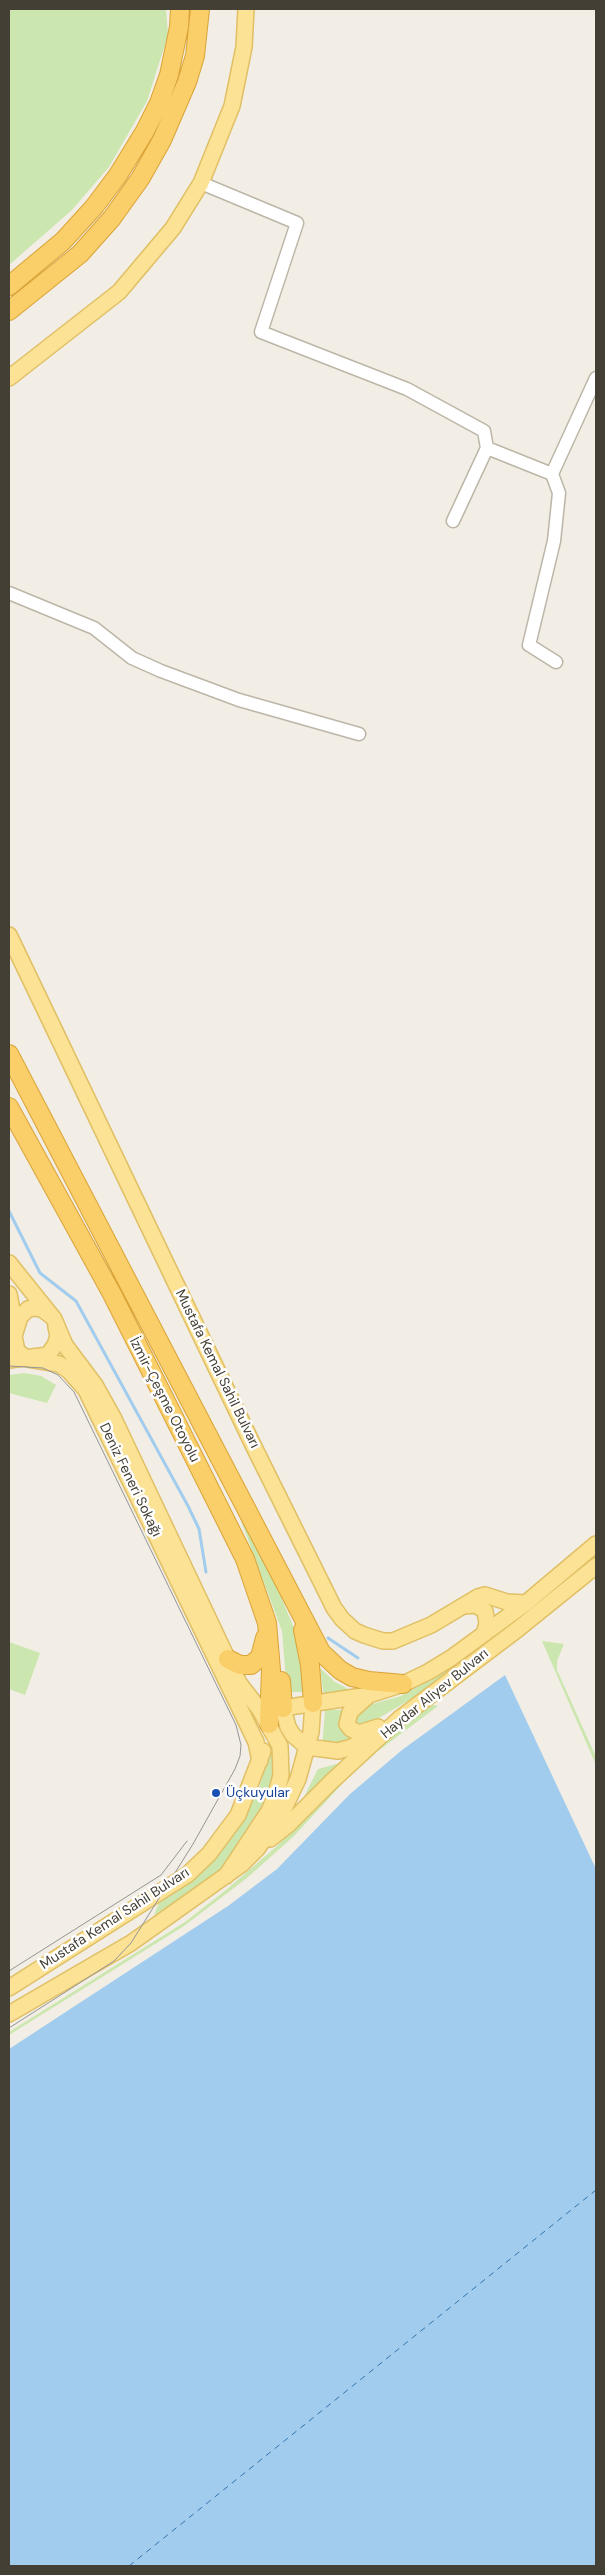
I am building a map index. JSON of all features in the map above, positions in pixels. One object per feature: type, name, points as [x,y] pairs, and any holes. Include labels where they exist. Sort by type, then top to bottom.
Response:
[{"type":"highway","points":[[9,286],[63,241],[94,207],[118,176],[145,131],[159,103],[169,75],[179,26],[180,9]]},
{"type":"highway","points":[[9,311],[80,254],[112,218],[140,179],[166,134],[187,82],[195,56],[200,9]]},
{"type":"highway","name":"İzmir-Çeşme Otoyolu","points":[[9,1054],[283,1575],[298,1610]]},
{"type":"highway","name":"İzmir-Çeşme Otoyolu","points":[[9,1107],[112,1294],[245,1559],[267,1623],[277,1643],[274,1713]]},
{"type":"highway","points":[[298,1610],[321,1652],[340,1670],[369,1681],[403,1684]]},
{"type":"highway","name":"Mustafa Kemal Sahil Bulvarı","points":[[298,1610],[310,1665],[313,1703]]},
{"type":"highway","points":[[223,1664],[251,1665],[256,1662],[264,1648],[267,1623]]},
{"type":"main road","points":[[9,378],[119,292],[173,228],[201,183],[232,106],[244,47],[246,9]]},
{"type":"main road","name":"Mustafa Kemal Sahil Bulvarı","points":[[9,935],[334,1608],[355,1631],[383,1641],[394,1641],[431,1625],[485,1596],[508,1602],[526,1603]]},
{"type":"main road","name":"Deniz Feneri Sokağı","points":[[9,1264],[54,1318],[65,1345],[95,1385],[114,1418],[223,1664]]},
{"type":"main road","points":[[9,1294],[16,1326],[14,1344],[17,1352],[28,1359]]},
{"type":"main road","points":[[9,1360],[43,1357],[52,1350],[58,1336],[54,1318],[42,1309],[34,1308],[23,1314],[16,1326]]},
{"type":"main road","name":"Deniz Feneri Sokağı","points":[[28,1359],[59,1364],[69,1371],[86,1390],[223,1664]]},
{"type":"main road","name":"Haydar Aliyev Bulvarı","points":[[274,1713],[313,1703],[369,1695],[403,1684],[451,1658],[526,1603],[596,1544]]},
{"type":"main road","name":"Haydar Aliyev Bulvarı","points":[[257,1849],[290,1824],[331,1782],[399,1720],[518,1630],[596,1566]]},
{"type":"main road","points":[[464,1606],[476,1605],[485,1611],[488,1623],[484,1634]]},
{"type":"main road","points":[[223,1664],[254,1702],[274,1713],[293,1735],[307,1747],[338,1751],[352,1747],[399,1720]]},
{"type":"main road","points":[[223,1664],[256,1742],[260,1761]]},
{"type":"main road","points":[[369,1695],[348,1716],[347,1724],[351,1729],[364,1732],[399,1720]]},
{"type":"main road","name":"Mustafa Kemal Sahil Bulvarı","points":[[9,2014],[132,1943],[226,1876],[257,1849],[290,1800],[307,1747],[313,1703]]},
{"type":"main road","points":[[226,1876],[262,1823],[276,1794],[281,1775],[281,1751],[274,1713]]},
{"type":"main road","name":"Mustafa Kemal Sahil Bulvarı","points":[[9,1988],[187,1875],[227,1832],[247,1797],[274,1713]]},
{"type":"street","points":[[201,183],[297,223],[261,332],[407,389],[484,431],[487,448],[453,521]]},
{"type":"street","points":[[556,662],[529,645],[554,541],[559,493],[552,474],[596,378]]},
{"type":"street","points":[[487,448],[552,474]]},
{"type":"street","points":[[9,593],[94,628],[132,658],[161,672],[240,700],[359,734]]},
{"type":"green space","points":[[9,9],[166,9],[168,35],[147,101],[109,167],[72,210],[9,265]]},
{"type":"green space","points":[[25,1373],[41,1376],[56,1385],[47,1403],[9,1393],[9,1375]]},
{"type":"green space","points":[[234,1502],[255,1534],[296,1633],[306,1692],[287,1692],[282,1631]]},
{"type":"green space","points":[[596,1553],[596,1559],[479,1653],[411,1699],[362,1728],[353,1725],[351,1710],[401,1696],[455,1662]]},
{"type":"green space","points":[[542,1641],[564,1644],[557,1661],[557,1670],[596,1757],[596,1765]]},
{"type":"green space","points":[[9,1642],[40,1653],[25,1695],[9,1689]]},
{"type":"green space","points":[[320,1668],[335,1682],[350,1690],[324,1697]]},
{"type":"green space","points":[[429,1704],[438,1706],[378,1751],[343,1783],[294,1836],[247,1878],[184,1926],[9,2035],[9,2032],[185,1922],[226,1890],[277,1846],[374,1749]]},
{"type":"green space","points":[[325,1710],[341,1710],[344,1730],[357,1738],[322,1749]]},
{"type":"green space","points":[[271,1746],[276,1760],[276,1778],[266,1808],[225,1867],[189,1896],[154,1915],[159,1903],[177,1892],[207,1867],[240,1825],[259,1788]]},
{"type":"green space","points":[[340,1763],[304,1797],[318,1769]]},
{"type":"water","points":[[505,1675],[596,1869],[596,2566],[9,2566],[9,2049],[228,1906],[277,1869],[350,1794],[402,1750]]},
{"type":"waterway","points":[[9,1211],[40,1273],[76,1301],[188,1506],[199,1529],[206,1572]]},
{"type":"waterway","points":[[328,1638],[358,1658]]},
{"type":"ferry route","points":[[129,2566],[596,2190]]},
{"type":"tram line","points":[[9,1366],[43,1368],[58,1375],[74,1392],[236,1725],[241,1745],[240,1756],[235,1769],[193,1844],[131,1943],[114,1961],[9,2028]]},
{"type":"tram line","points":[[9,1971],[161,1875],[187,1841]]},
{"type":"place","name":"Üçkuyular","points":[[216,1793]]}]
